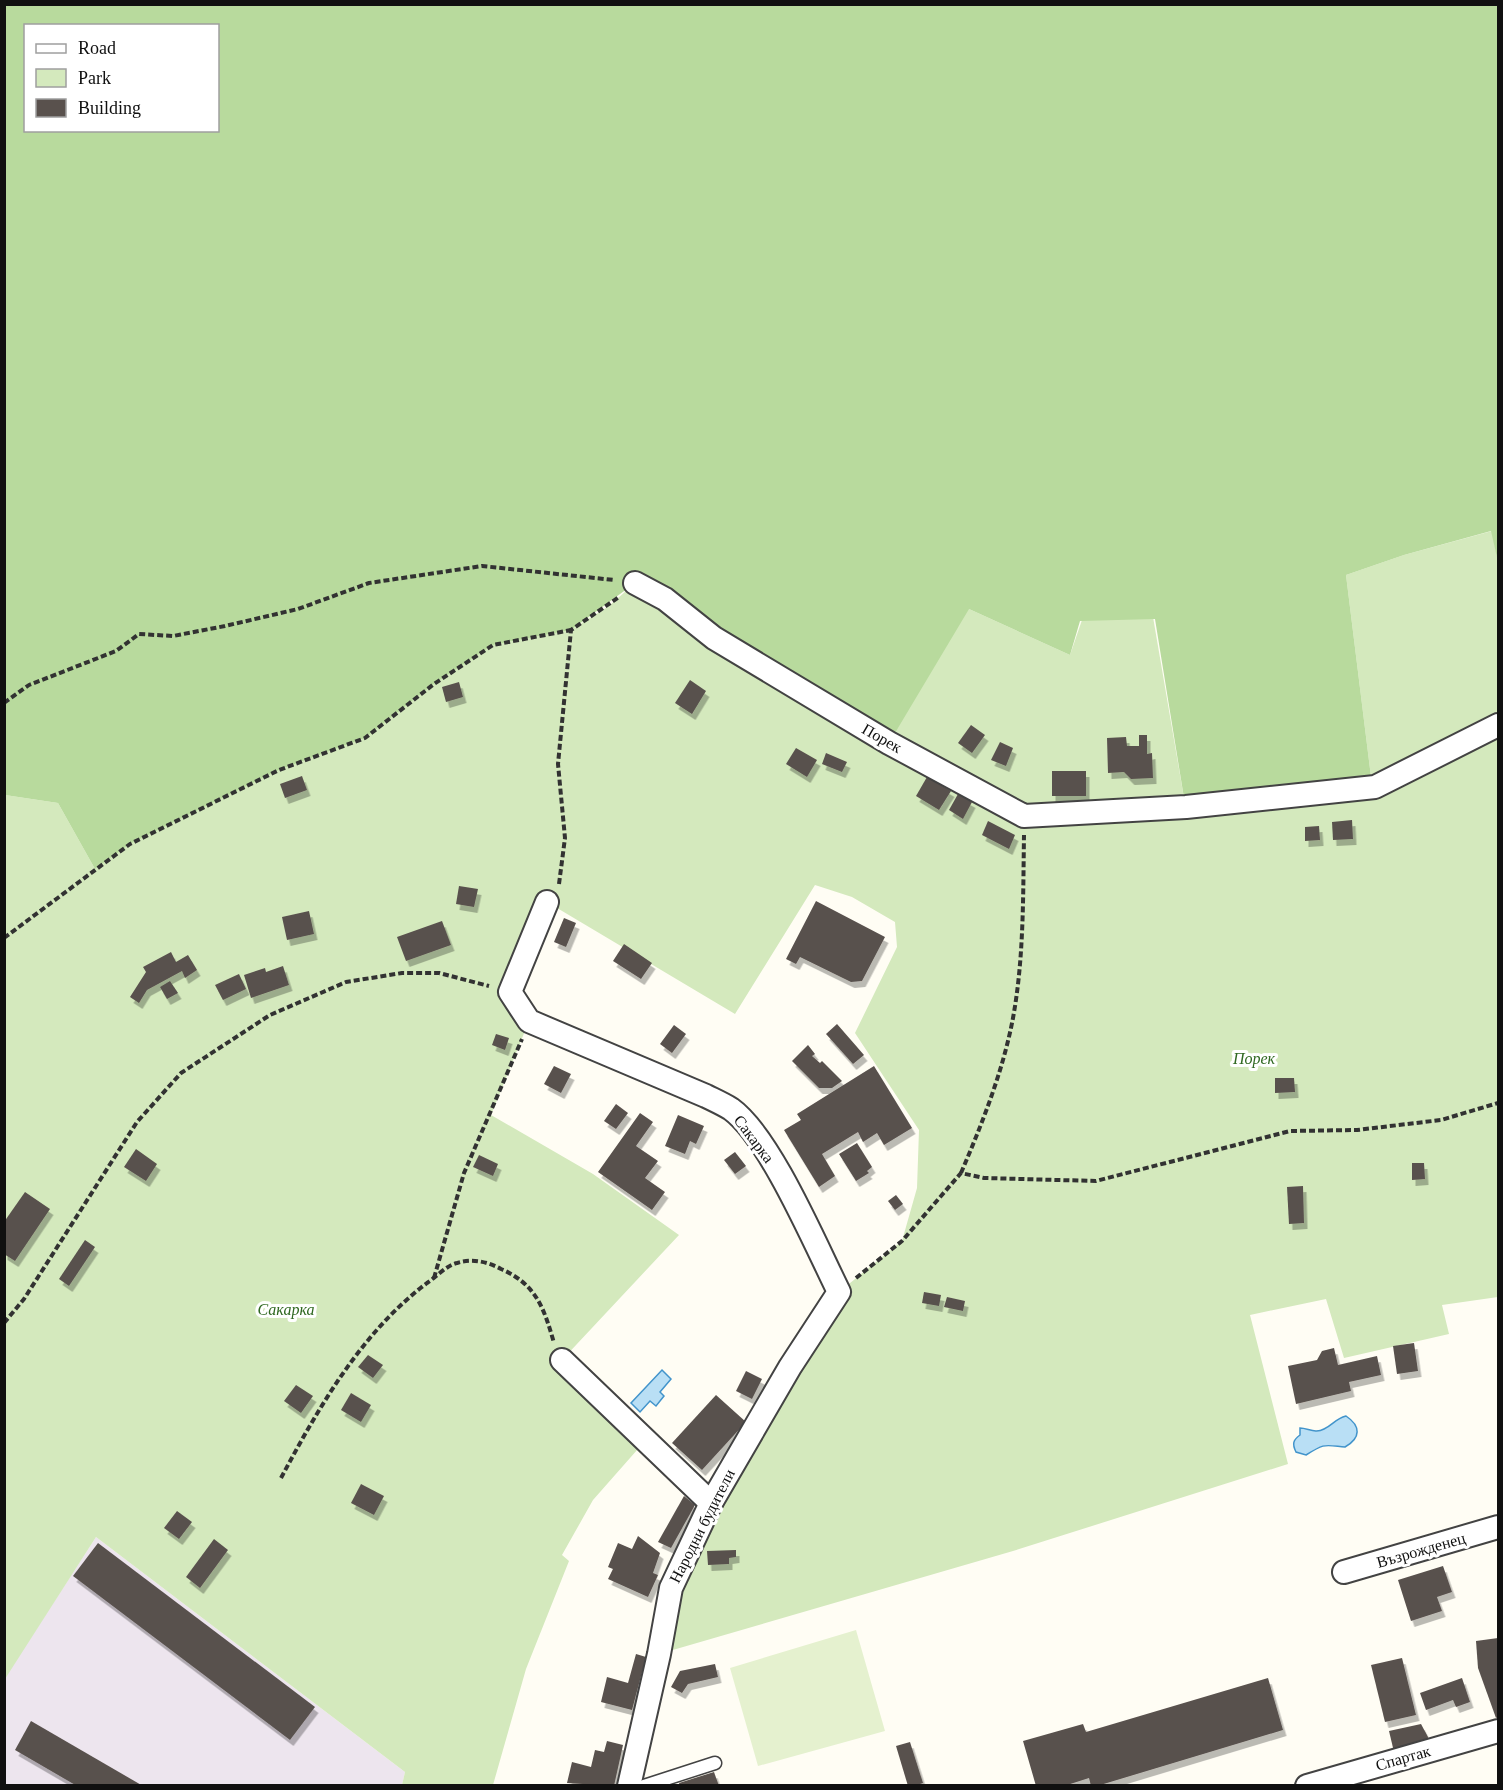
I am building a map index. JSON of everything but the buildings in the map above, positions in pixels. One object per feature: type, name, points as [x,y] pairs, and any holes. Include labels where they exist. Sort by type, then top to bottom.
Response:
[{"type":"street","name":"Порек","points":[[635,583],[665,599],[714,638],[860,726],[1024,816]]},
{"type":"street","points":[[1024,816],[1186,807],[1376,787],[1498,725]]},
{"type":"street","points":[[529,1022],[510,992],[547,902]]},
{"type":"street","name":"Сакарка","points":[[529,1022],[706,1096],[732,1110],[755,1135],[779,1173],[839,1292]]},
{"type":"street","name":"Народни будители","points":[[628,1785],[671,1588],[711,1503],[790,1367],[839,1292]]},
{"type":"street","points":[[561,1360],[711,1503]]},
{"type":"street","name":"Възрожденец","points":[[1344,1572],[1498,1527]]},
{"type":"street","name":"Спартак","points":[[1307,1785],[1498,1731]]},
{"type":"lane","points":[[644,1785],[715,1763]]},
{"type":"path","points":[[4,702],[29,685],[116,651],[139,634],[173,636],[225,626],[298,609],[369,583],[482,566],[635,583]]},
{"type":"path","points":[[4,938],[130,844],[279,770],[365,738],[434,684],[494,645],[571,630],[609,606],[635,583]]},
{"type":"path","points":[[547,902],[560,882],[565,838],[558,764],[571,630]]},
{"type":"path","points":[[839,1292],[902,1241],[961,1173],[984,1119],[1013,1018],[1022,934],[1024,816]]},
{"type":"path","points":[[4,1323],[24,1299],[137,1122],[181,1073],[270,1015],[346,982],[402,973],[439,973],[510,992]]},
{"type":"path","points":[[434,1278],[464,1173],[491,1115],[529,1022]]},
{"type":"path","points":[[961,1173],[984,1178],[1096,1181],[1290,1131],[1357,1130],[1441,1120],[1498,1103]]},
{"type":"path","points":[[281,1478],[318,1409],[363,1345],[410,1296],[457,1263],[484,1261],[521,1277],[545,1311],[561,1360]]},
{"type":"shaded area","points":[[96,1537],[405,1772],[402,1785],[5,1785],[4,1679]]},
{"type":"green space","points":[[4,5],[1498,5],[1498,562],[1491,531],[1404,555],[1346,575],[1371,777],[1184,798],[1155,619],[1080,621],[1070,655],[969,609],[889,743],[635,583],[571,630],[493,645],[434,684],[365,738],[279,770],[130,844],[95,869],[58,803],[5,795]]},
{"type":"green space","points":[[1492,531],[1498,562],[1498,1297],[1442,1305],[1449,1334],[1344,1358],[1326,1299],[1250,1315],[1288,1464],[1013,1551],[659,1654],[671,1588],[839,1292],[902,1241],[917,1188],[919,1130],[855,1033],[897,947],[895,922],[852,897],[815,885],[735,1014],[547,902],[510,991],[529,1021],[491,1115],[593,1174],[679,1235],[562,1360],[645,1441],[593,1500],[562,1555],[569,1561],[526,1669],[493,1785],[402,1785],[405,1772],[96,1537],[5,1679],[5,795],[58,803],[95,869],[130,844],[279,770],[365,738],[434,684],[493,645],[571,630],[609,606],[635,583],[969,609],[1070,655],[1082,620],[1153,617],[1184,798],[1371,777],[1346,575],[1404,555]]},
{"type":"green space","points":[[856,1630],[885,1731],[758,1766],[730,1668]]},
{"type":"water","points":[[662,1370],[671,1379],[660,1392],[664,1396],[656,1406],[650,1401],[640,1412],[631,1403]]},
{"type":"water","points":[[1346,1416],[1354,1424],[1357,1432],[1354,1440],[1345,1447],[1328,1445],[1306,1455],[1296,1452],[1294,1442],[1300,1435],[1300,1428],[1321,1430]]}]
